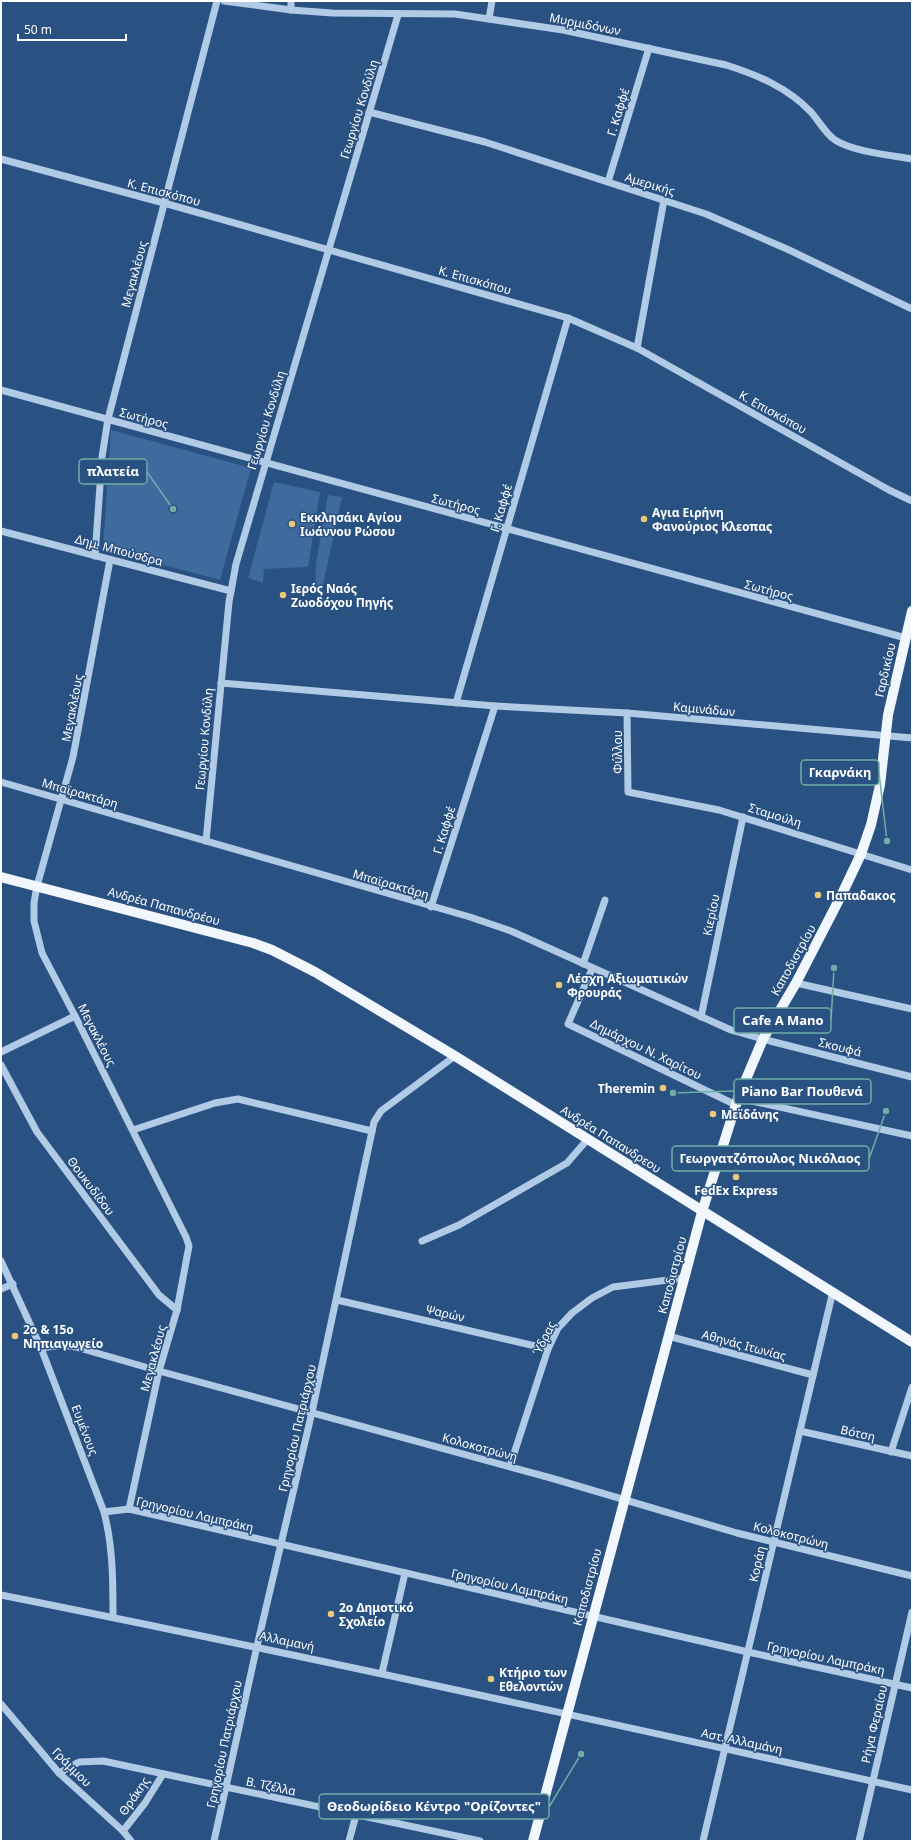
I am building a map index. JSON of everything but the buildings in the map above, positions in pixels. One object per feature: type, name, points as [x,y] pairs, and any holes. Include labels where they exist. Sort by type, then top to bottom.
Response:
[{"type":"main road","name":"Γαρδικίου","points":[[885,735],[912,611]]},
{"type":"main road","name":"Καποδιστρίου","points":[[533,1841],[702,1212],[737,1101],[763,1039],[796,983],[861,854],[875,811],[880,785],[885,735]]},
{"type":"main road","name":"Ανδρέα Παπανδρέου","points":[[1,877],[252,943],[272,950],[315,972]]},
{"type":"main road","name":"Ανδρέα Παπανδρεου","points":[[315,972],[455,1056],[702,1212],[833,1291],[912,1342]]},
{"type":"street","name":"Μεγακλέους","points":[[95,556],[103,446],[108,419],[217,1]]},
{"type":"street","name":"Μυρμιδόνων","points":[[224,1],[291,10],[398,14],[455,14],[563,30],[726,65],[767,80],[794,98],[811,112],[835,139],[857,148],[912,159]]},
{"type":"street","points":[[291,1],[291,10]]},
{"type":"street","points":[[489,19],[492,1]]},
{"type":"street","name":"Γεωργίου Κονδύλη","points":[[206,841],[230,591],[240,548],[398,14]]},
{"type":"street","name":"Γ. Καφφέ","points":[[608,182],[649,48]]},
{"type":"street","name":"Αμερικής","points":[[369,112],[485,142],[706,214],[787,249],[912,309]]},
{"type":"street","name":"Κ. Επισκόπου","points":[[1,160],[164,203],[568,318],[636,348],[882,486],[912,500]]},
{"type":"street","points":[[636,348],[664,200]]},
{"type":"street","name":"Γ. Καφφέ","points":[[456,703],[568,318]]},
{"type":"street","name":"Σωτήρος","points":[[1,390],[906,638]]},
{"type":"street","name":"Δημ. Μπούσδρα","points":[[1,530],[230,591]]},
{"type":"street","name":"Μεγακλέους","points":[[110,560],[74,757],[37,886],[34,915],[40,946],[133,1130],[186,1237],[189,1246],[177,1310],[159,1371],[129,1509]]},
{"type":"street","points":[[221,683],[495,706]]},
{"type":"street","name":"Γ. Καφφέ","points":[[431,907],[495,706]]},
{"type":"street","name":"Καμινάδων","points":[[495,706],[627,713],[912,738]]},
{"type":"street","name":"Φύλλου","points":[[627,713],[628,792]]},
{"type":"street","name":"Μπαϊρακτάρη","points":[[1,782],[505,929],[731,1030],[763,1039]]},
{"type":"street","name":"Σταμούλη","points":[[628,792],[701,806],[743,817],[912,870]]},
{"type":"street","name":"Κιερίου","points":[[701,1017],[743,817]]},
{"type":"street","points":[[583,964],[605,900]]},
{"type":"street","name":"Δημάρχου Ν. Χαρίτου","points":[[592,969],[568,1024],[737,1101],[912,1136]]},
{"type":"street","points":[[796,983],[912,1009]]},
{"type":"street","points":[[1,1052],[75,1016]]},
{"type":"street","name":"Σκουφά","points":[[763,1039],[912,1077]]},
{"type":"street","name":"Γρηγορίου Πατριάρχου","points":[[214,1841],[227,1788],[257,1646],[337,1300],[374,1122],[382,1111],[455,1056]]},
{"type":"street","name":"Θουκυδίδου","points":[[1,1065],[37,1132],[159,1295],[177,1310]]},
{"type":"street","points":[[133,1130],[215,1103],[238,1099],[372,1130]]},
{"type":"street","points":[[422,1241],[459,1225],[567,1163],[587,1140]]},
{"type":"street","name":"Ευμένους","points":[[1,1261],[13,1284],[41,1348],[104,1512],[112,1557],[113,1617]]},
{"type":"street","name":"Ύδρας","points":[[510,1466],[548,1349],[558,1328],[572,1313],[587,1301],[604,1291],[627,1285],[684,1278]]},
{"type":"street","points":[[1,1289],[13,1284]]},
{"type":"street","name":"Κοράη","points":[[703,1841],[833,1291]]},
{"type":"street","name":"Ψαρών","points":[[337,1300],[548,1349]]},
{"type":"street","name":"Αθηνάς Ιτωνίας","points":[[668,1336],[813,1375]]},
{"type":"street","name":"Κολοκοτρώνη","points":[[41,1348],[63,1345],[76,1347],[510,1466],[774,1542],[912,1576]]},
{"type":"street","points":[[892,1452],[912,1387]]},
{"type":"street","name":"Βότση","points":[[800,1431],[912,1456]]},
{"type":"street","name":"Γρηγορίου Λαμπράκη","points":[[104,1512],[129,1509],[405,1574],[912,1688]]},
{"type":"street","points":[[382,1673],[405,1574]]},
{"type":"street","name":"Αλλαμανή","points":[[1,1595],[257,1646],[567,1713]]},
{"type":"street","name":"Ρήγα Φεραίου","points":[[859,1841],[894,1684],[912,1612]]},
{"type":"street","name":"Γράμμου","points":[[1,1704],[59,1772],[123,1831],[131,1841]]},
{"type":"street","name":"Αστ. Αλλαμάνη","points":[[567,1713],[912,1790]]},
{"type":"street","name":"Β. Τζέλλα","points":[[59,1772],[78,1762],[89,1760],[102,1761],[480,1841]]},
{"type":"street","name":"Θράκης","points":[[123,1831],[145,1803],[163,1774]]},
{"type":"street","points":[[349,1841],[356,1815]]},
{"type":"shaded area","points":[[111,430],[251,468],[220,580],[103,549]]},
{"type":"shaded area","points":[[274,482],[320,492],[308,567],[264,569],[263,583],[248,578]]},
{"type":"shaded area","points":[[328,495],[342,497],[321,594],[315,593],[316,563]]},
{"type":"place","name":"πλατεία","points":[[173,509]]},
{"type":"place","name":"Αγια Ειρήνη Φανούριος Κλεοπας","points":[[644,519]]},
{"type":"place","name":"Εκκλησάκι Αγίου Ιωάννου Ρώσου","points":[[292,524]]},
{"type":"place","name":"Ιερός Ναός Ζωοδόχου Πηγής","points":[[283,595]]},
{"type":"place","name":"Γκαρνάκη","points":[[887,841]]},
{"type":"place","name":"Παπαδακος","points":[[818,895]]},
{"type":"place","name":"Cafe A Mano","points":[[834,968]]},
{"type":"place","name":"Λέσχη Αξιωματικών Φρουράς","points":[[559,985]]},
{"type":"place","name":"Theremin","points":[[663,1088]]},
{"type":"place","name":"Piano Bar Πουθενά","points":[[673,1093]]},
{"type":"place","name":"Γεωργατζόπουλος Νικόλαος","points":[[886,1111]]},
{"type":"place","name":"Μεϊδάνης","points":[[713,1114]]},
{"type":"place","name":"FedEx Express","points":[[736,1177]]},
{"type":"place","name":"2ο & 15ο Νηπιαγωγείο","points":[[15,1336]]},
{"type":"place","name":"2ο Δημοτικό Σχολείο","points":[[331,1614]]},
{"type":"place","name":"Κτήριο των Εθελοντών","points":[[491,1679]]},
{"type":"place","name":"Θεοδωρίδειο Κέντρο \"Ορίζοντες\"","points":[[581,1754]]}]
